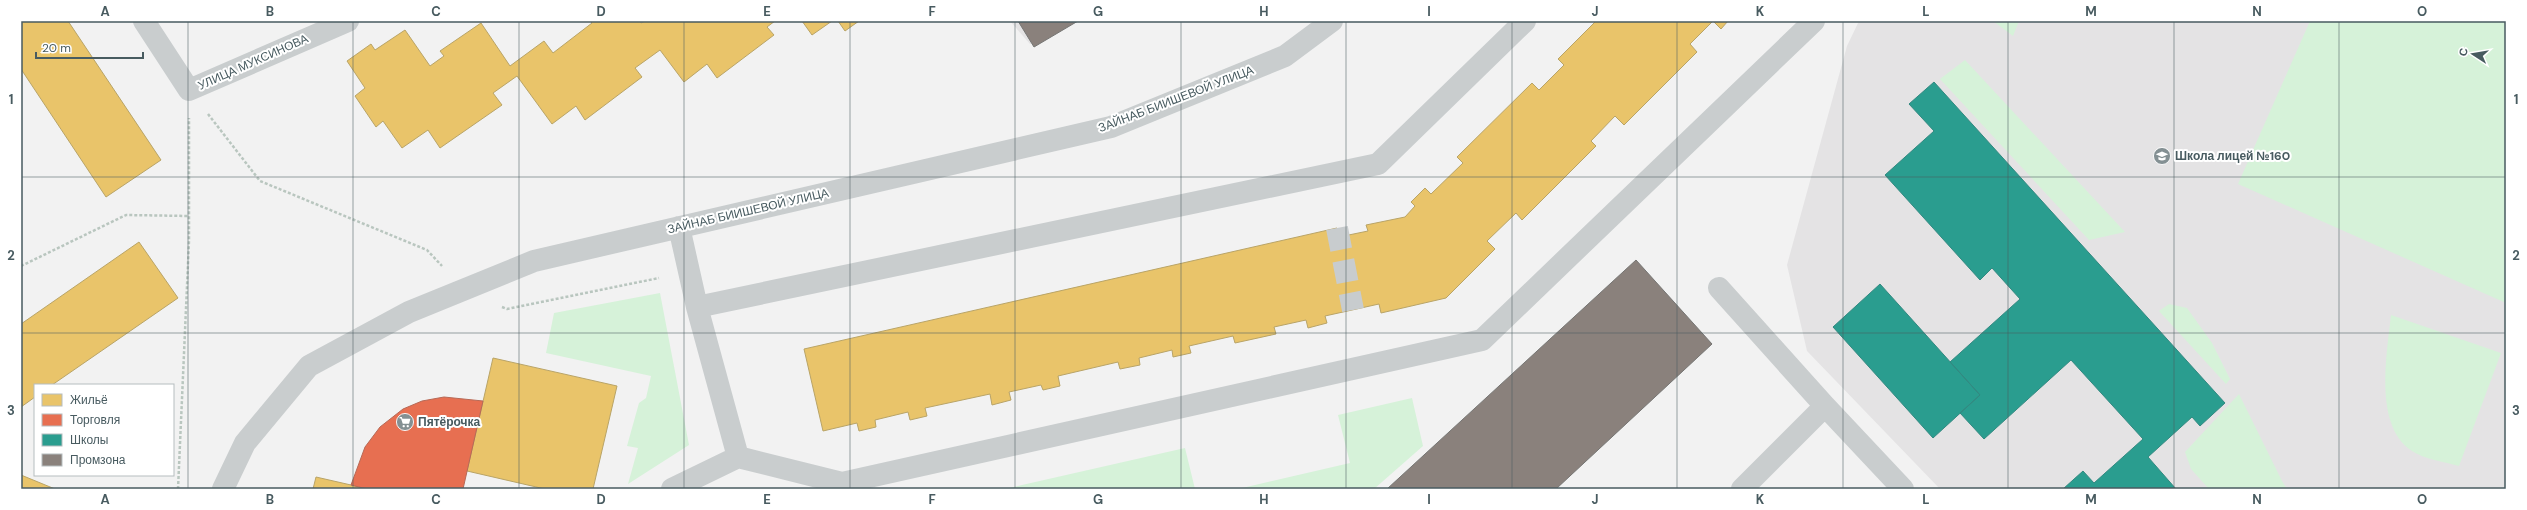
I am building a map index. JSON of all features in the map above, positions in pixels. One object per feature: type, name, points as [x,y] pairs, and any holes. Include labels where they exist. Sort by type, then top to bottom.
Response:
[{"type":"street","name":"УЛИЦА МУКСИНОВА","points":[[144,21],[189,90],[348,21]]},
{"type":"street","name":"ЗАЙНАБ БИИШЕВОЙ УЛИЦА","points":[[223,489],[245,443],[309,366],[409,312],[534,261],[1111,127],[1285,56],[1332,21]]},
{"type":"street","points":[[697,307],[1378,164],[1525,21]]},
{"type":"street","points":[[672,489],[738,457],[842,483],[1482,340],[1814,21]]},
{"type":"street","points":[[679,227],[697,307],[738,457]]},
{"type":"street","points":[[1719,288],[1903,489]]},
{"type":"street","points":[[1742,489],[1826,406]]},
{"type":"path","points":[[178,489],[189,216],[189,90]]},
{"type":"path","points":[[189,90],[260,181],[427,250]]},
{"type":"path","points":[[21,266],[126,215],[189,216]]},
{"type":"path","points":[[507,309],[689,272]]},
{"type":"shaded area","points":[[1010,21],[1065,21],[1030,44]]},
{"type":"shaded area","name":"Школа лицей №160","points":[[1859,21],[2506,21],[2506,489],[1940,489],[1807,351],[1787,265],[1847,46]]},
{"type":"green space","points":[[1993,21],[2019,21],[2013,36]]},
{"type":"green space","points":[[2310,21],[2506,21],[2506,303],[2238,184]]},
{"type":"green space","points":[[1965,60],[2125,232],[2089,240],[1940,79]]},
{"type":"green space","points":[[660,293],[689,445],[628,484],[638,448],[627,446],[639,403],[646,398],[651,376],[546,353],[554,313]]},
{"type":"green space","points":[[2169,304],[2187,308],[2212,343],[2230,379],[2226,384],[2159,311]]},
{"type":"green space","points":[[2391,315],[2501,353],[2459,466],[2428,458],[2412,451],[2400,440],[2392,425],[2387,407],[2385,388],[2387,349]]},
{"type":"green space","points":[[2239,394],[2287,489],[2209,489],[2191,469],[2185,452]]},
{"type":"green space","points":[[1412,398],[1423,446],[1374,489],[1238,489],[1350,463],[1338,415]]},
{"type":"green space","points":[[1185,448],[1195,489],[1005,489],[1022,485]]},
{"type":"building: Жильё","points":[[21,21],[68,21],[161,160],[106,197],[21,69]]},
{"type":"building: Жильё","points":[[590,21],[640,21],[641,23],[645,21],[775,21],[767,27],[774,35],[717,78],[707,64],[684,82],[660,50],[635,68],[642,77],[585,120],[576,106],[552,124],[517,76],[493,93],[502,105],[440,148],[428,130],[402,148],[383,121],[376,127],[355,96],[365,88],[347,61],[371,44],[375,50],[405,30],[430,66],[444,56],[440,51],[481,23],[510,66],[544,41],[553,53],[592,23]]},
{"type":"building: Жильё","points":[[802,21],[832,21],[812,35]]},
{"type":"building: Жильё","points":[[838,21],[859,21],[845,31]]},
{"type":"building: Жильё","points":[[1596,21],[1713,21],[1690,44],[1697,52],[1624,125],[1615,116],[1591,141],[1596,146],[1522,220],[1516,213],[1487,241],[1495,249],[1446,298],[1381,313],[1379,304],[1325,316],[1327,323],[1308,328],[1306,320],[1274,327],[1276,334],[1235,343],[1233,336],[1189,346],[1191,353],[1173,357],[1172,350],[1139,358],[1140,365],[1120,369],[1118,362],[1058,376],[1060,386],[1043,390],[1041,385],[1009,392],[1011,400],[992,405],[990,394],[925,408],[927,416],[910,420],[908,412],[875,420],[876,427],[859,431],[857,423],[823,431],[804,349],[1337,228],[1339,237],[1368,231],[1366,225],[1405,217],[1415,206],[1411,202],[1425,188],[1431,194],[1463,163],[1457,157],[1532,83],[1539,90],[1564,65],[1558,59]]},
{"type":"building: Жильё","points":[[1713,21],[1728,21],[1721,29]]},
{"type":"building: Жильё","points":[[139,242],[178,298],[53,384],[34,384],[34,398],[21,407],[21,324]]},
{"type":"building: Жильё","points":[[493,358],[617,386],[593,489],[545,489],[467,471]]},
{"type":"building: Жильё","points":[[21,475],[55,489],[21,489]]},
{"type":"building: Жильё","points":[[316,477],[351,485],[367,489],[313,489]]},
{"type":"building: Торговля","points":[[444,397],[483,401],[463,489],[367,489],[351,485],[365,447],[380,427],[403,409],[422,401]]},
{"type":"building: Школы","points":[[1934,82],[2225,403],[2200,426],[2192,417],[2148,457],[2176,489],[2063,489],[2083,471],[2094,483],[2143,439],[2071,360],[1984,439],[1960,413],[1980,395],[1950,362],[2020,299],[1992,268],[1980,280],[1885,175],[1934,131],[1909,104]]},
{"type":"building: Школы","points":[[1880,284],[1980,395],[1933,438],[1833,327]]},
{"type":"building: Промзона","points":[[1018,21],[1078,21],[1034,47]]},
{"type":"building: Промзона","points":[[1636,260],[1712,344],[1556,489],[1387,489]]},
{"type":"tunnel","points":[[1337,228],[1353,310]]},
{"type":"place","name":"Школа лицей №160","points":[[2162,156]]},
{"type":"place","name":"Пятёрочка","points":[[405,422]]}]
